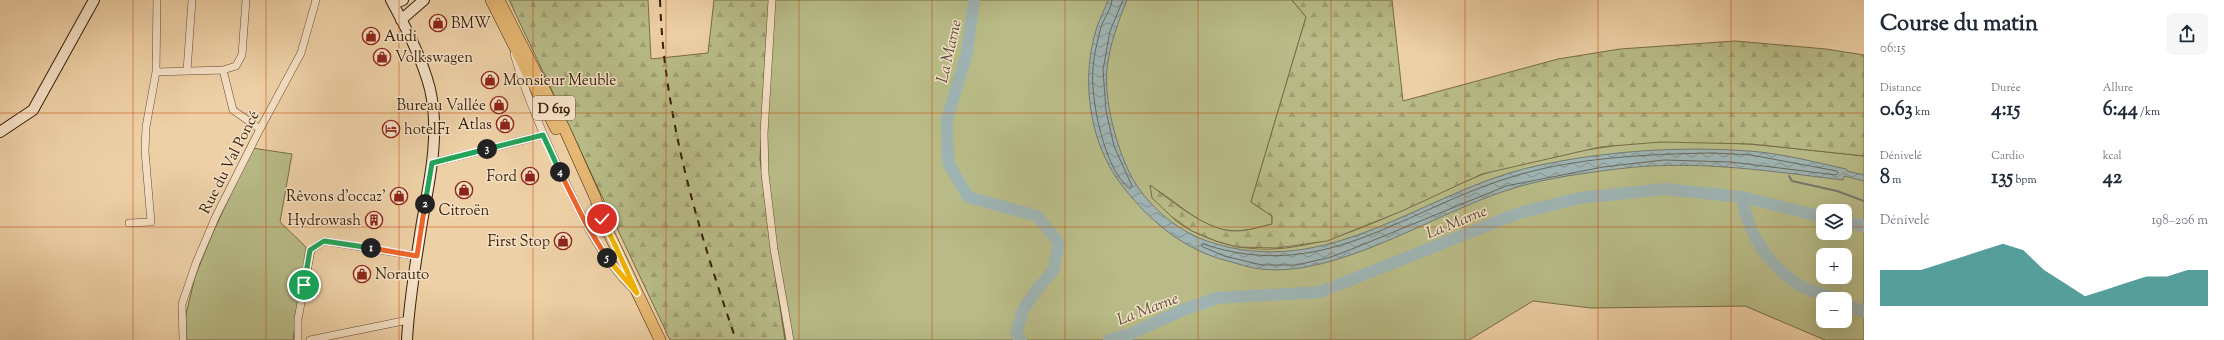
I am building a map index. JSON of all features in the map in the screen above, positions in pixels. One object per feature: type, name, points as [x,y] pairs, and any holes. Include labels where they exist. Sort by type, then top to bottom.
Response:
[{"type":"main road","points":[[0,132],[33,110],[94,0]]},
{"type":"main road","points":[[403,0],[392,2],[416,50],[430,89],[433,110],[432,163],[417,256],[408,320],[407,340]]},
{"type":"main road","points":[[401,20],[424,0]]},
{"type":"main road","name":"D 619","points":[[491,0],[602,219],[660,340]]},
{"type":"main road","name":"D 619","points":[[499,0],[564,128],[595,197],[602,219]]},
{"type":"street","points":[[129,223],[151,222],[145,151],[146,128],[156,72],[157,0]]},
{"type":"street","points":[[187,71],[192,0]]},
{"type":"street","points":[[156,72],[223,70],[236,66],[242,55],[246,0]]},
{"type":"street","name":"Rue du Val Poncé","points":[[183,340],[182,304],[191,277],[216,216],[260,129],[301,53],[316,0]]},
{"type":"street","points":[[772,0],[764,133],[765,174],[770,221],[790,340]]},
{"type":"street","points":[[508,35],[543,135],[585,222],[604,255],[637,293]]},
{"type":"street","points":[[223,70],[230,104],[237,114],[260,129]]},
{"type":"street","points":[[432,163],[543,135]]},
{"type":"street","points":[[298,340],[298,319],[310,250],[324,241],[417,256]]},
{"type":"street","points":[[310,340],[408,320]]},
{"type":"green space","points":[[509,0],[648,0],[651,59],[708,53],[714,0],[769,0],[760,159],[771,249],[785,340],[670,340]]},
{"type":"green space","points":[[769,0],[1292,0],[1306,17],[1251,202],[1272,216],[1272,224],[1254,229],[1235,231],[1223,230],[1190,214],[1150,186],[1172,217],[1185,227],[1208,238],[1243,248],[1278,249],[1313,243],[1348,233],[1449,188],[1494,170],[1555,155],[1599,148],[1665,142],[1732,143],[1864,156],[1864,340],[1825,340],[1745,306],[1591,308],[1533,301],[1469,340],[785,340],[771,249],[760,159]]},
{"type":"green space","points":[[1292,0],[1392,0],[1403,101],[1558,59],[1620,49],[1735,41],[1826,49],[1864,55],[1864,156],[1751,144],[1661,142],[1600,147],[1482,174],[1402,211],[1327,241],[1277,248],[1237,247],[1216,241],[1192,231],[1172,217],[1152,198],[1150,185],[1179,207],[1202,221],[1225,230],[1240,231],[1272,224],[1272,216],[1251,202],[1306,17]]},
{"type":"green space","points":[[252,148],[292,154],[280,222],[306,247],[293,340],[187,340],[185,318],[195,277],[211,237]]},
{"type":"water","points":[[1108,0],[1127,0],[1112,42],[1107,68],[1107,94],[1109,108],[1120,150],[1136,185],[1153,205],[1173,223],[1207,241],[1251,251],[1294,251],[1335,242],[1374,229],[1494,178],[1536,166],[1615,153],[1695,149],[1760,152],[1797,158],[1846,169],[1847,171],[1864,175],[1864,181],[1844,176],[1843,180],[1753,169],[1694,165],[1633,167],[1567,176],[1519,186],[1480,200],[1386,242],[1321,264],[1290,269],[1261,269],[1249,267],[1211,256],[1195,249],[1166,230],[1140,207],[1118,180],[1108,163],[1094,126],[1090,106],[1089,65],[1097,27]]},
{"type":"waterway","name":"La Marne","points":[[974,0],[967,53],[947,119],[948,163],[968,197],[1037,216],[1059,243],[1053,271],[1038,288],[1023,310],[1016,334],[1021,340]]},
{"type":"waterway","points":[[1789,176],[1792,181],[1837,191],[1864,201]]},
{"type":"waterway","name":"La Marne","points":[[1109,340],[1130,334],[1183,310],[1217,298],[1320,292],[1519,213],[1580,198],[1665,189],[1742,197],[1816,215]]},
{"type":"waterway","points":[[1742,197],[1749,224],[1755,237],[1771,261],[1793,280],[1805,288],[1816,292]]},
{"type":"waterway","name":"La Marne","points":[[1852,223],[1864,226]]},
{"type":"waterway","points":[[1852,307],[1864,312]]},
{"type":"railway","points":[[660,0],[668,87],[685,173],[696,215],[736,340]]},
{"type":"place","name":"BMW","points":[[438,23]]},
{"type":"place","name":"Audi","points":[[371,36]]},
{"type":"place","name":"Volkswagen","points":[[382,57]]},
{"type":"place","name":"Monsieur Meuble","points":[[490,80]]},
{"type":"place","name":"Bureau Vallée","points":[[499,105]]},
{"type":"place","name":"Atlas","points":[[505,124]]},
{"type":"place","name":"hotelF1","points":[[391,129]]},
{"type":"place","name":"Ford","points":[[530,176]]},
{"type":"place","name":"Citroën","points":[[464,190]]},
{"type":"place","name":"Rêvons d’occaz’","points":[[399,196]]},
{"type":"place","name":"Hydrowash","points":[[374,220]]},
{"type":"place","name":"First Stop","points":[[563,241]]},
{"type":"place","name":"Norauto","points":[[362,274]]},
{"type":"route","points":[[304,285],[310,250],[324,241],[417,256],[432,163],[543,135],[585,222],[604,255],[627,284],[637,293],[602,219]]}]
